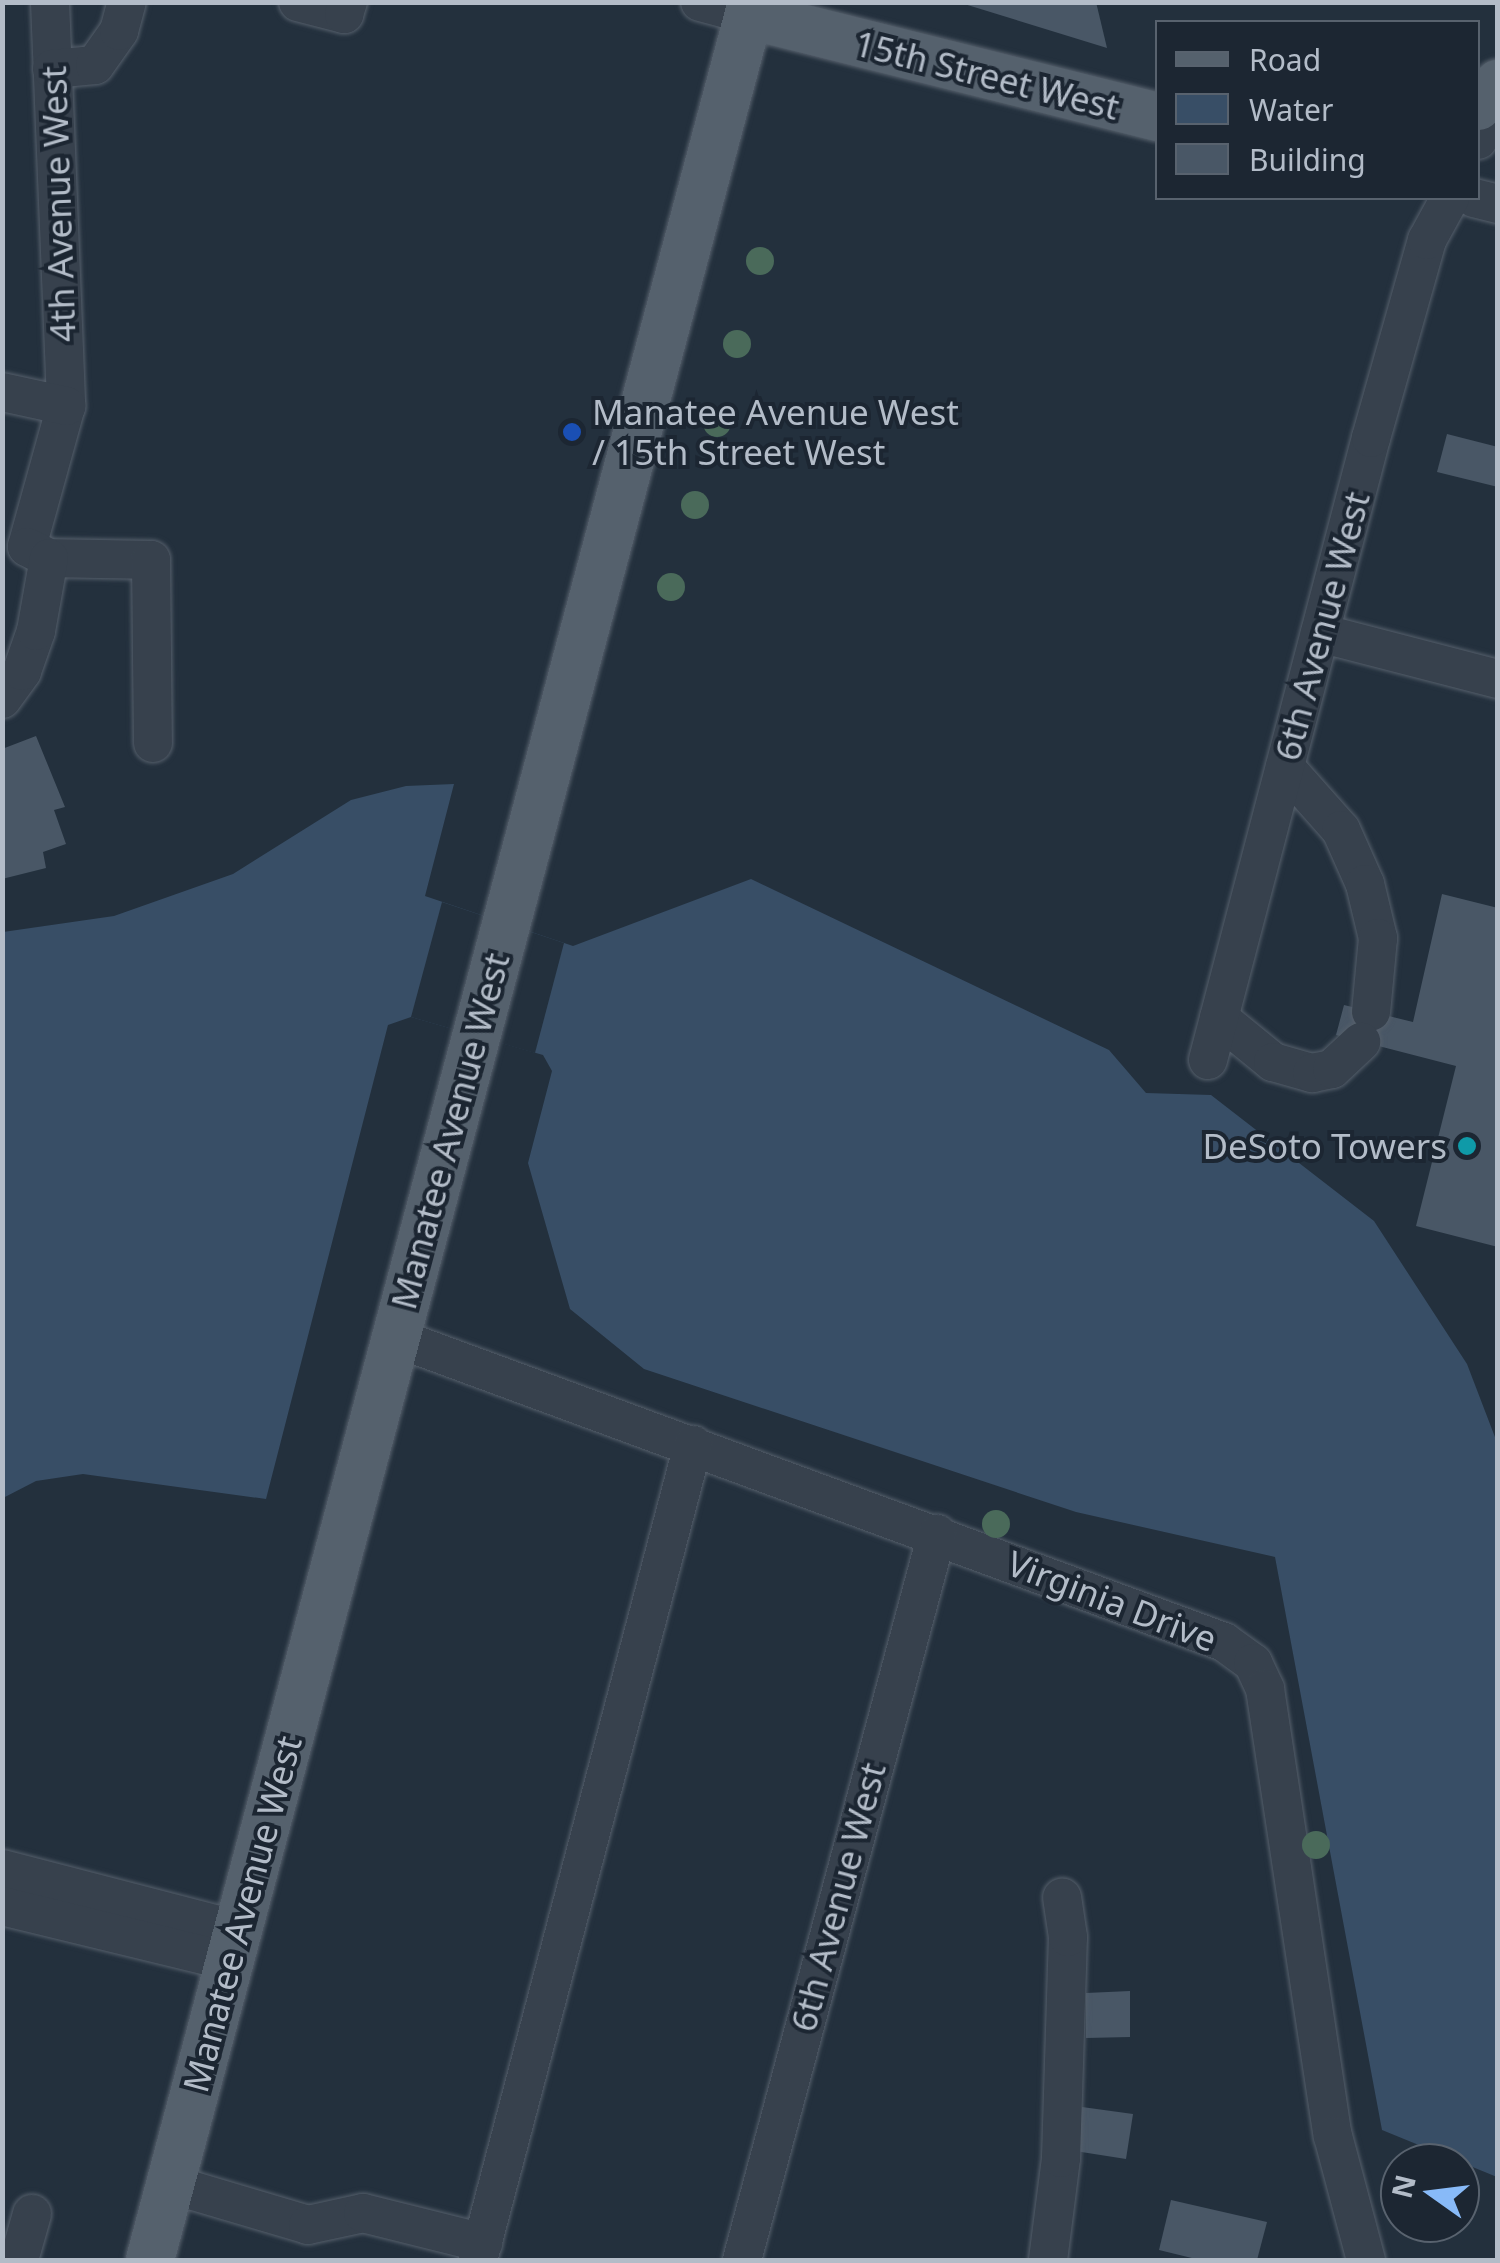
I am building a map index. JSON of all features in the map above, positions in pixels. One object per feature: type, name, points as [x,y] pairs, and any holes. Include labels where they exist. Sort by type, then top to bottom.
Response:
[{"type":"main road","name":"15th Street West","points":[[750,9],[1155,116]]},
{"type":"main road","name":"Manatee Avenue West","points":[[150,2260],[750,9]]},
{"type":"main road","points":[[1480,104],[1498,84]]},
{"type":"street","name":"4th Avenue West","points":[[2,700],[32,641],[26,551],[66,406],[50,2]]},
{"type":"street","points":[[52,69],[95,65],[119,31],[127,2]]},
{"type":"street","points":[[298,2],[344,14],[348,2]]},
{"type":"street","name":"15th Street West","points":[[700,2],[750,9]]},
{"type":"street","points":[[1480,136],[1498,97]]},
{"type":"street","name":"6th Avenue West","points":[[1208,1060],[1427,240],[1449,200]]},
{"type":"street","points":[[16,396],[66,406]]},
{"type":"street","points":[[26,551],[151,560],[153,743]]},
{"type":"street","points":[[1320,634],[1498,679]]},
{"type":"street","points":[[1219,1018],[1273,1062],[1319,1074],[1366,1027],[1378,938],[1366,884],[1341,830],[1285,767]]},
{"type":"street","name":"Virginia Drive","points":[[394,1337],[1224,1642],[1253,1663],[1266,1690],[1333,2136],[1366,2260]]},
{"type":"street","points":[[170,2184],[308,2225],[363,2213],[480,2252],[693,1445]]},
{"type":"street","name":"6th Avenue West","points":[[742,2260],[937,1534]]},
{"type":"street","points":[[2,1869],[234,1946]]},
{"type":"street","points":[[1048,2260],[1061,2158],[1068,1937],[1062,1897]]},
{"type":"street","points":[[2,1906],[234,1946]]},
{"type":"street","points":[[19,2260],[32,2214]]},
{"type":"water","points":[[454,784],[425,896],[573,946],[751,879],[1109,1050],[1146,1093],[1211,1095],[1374,1221],[1467,1364],[1498,1445],[1497,2177],[1480,2170],[1480,2143],[1414,2143],[1382,2130],[1275,1557],[1076,1512],[644,1369],[570,1309],[528,1163],[552,1071],[543,1055],[411,1017],[388,1025],[266,1499],[83,1474],[36,1481],[3,1498],[3,932],[114,916],[233,874],[351,800],[406,786]]},
{"type":"pier","points":[[442,902],[564,943],[535,1053],[411,1017]]},
{"type":"building","points":[[1096,2],[1107,48],[961,3]]},
{"type":"building","points":[[1447,434],[1498,447],[1498,487],[1437,472]]},
{"type":"building","points":[[36,736],[65,807],[54,810],[66,844],[43,852],[46,868],[2,879],[2,749]]},
{"type":"building","name":"DeSoto Towers","points":[[1442,894],[1498,908],[1498,1247],[1416,1226],[1456,1066],[1336,1035],[1344,1005],[1413,1022]]},
{"type":"building","points":[[1130,1991],[1130,2037],[1086,2038],[1086,1993]]},
{"type":"building","points":[[1082,2107],[1133,2114],[1126,2159],[1075,2151]]},
{"type":"building","points":[[1171,2200],[1267,2222],[1257,2260],[1200,2260],[1159,2250]]},
{"type":"place","name":"Manatee Avenue West / 15th Street West","points":[[572,432]]},
{"type":"place","name":"DeSoto Towers","points":[[1467,1146]]}]
